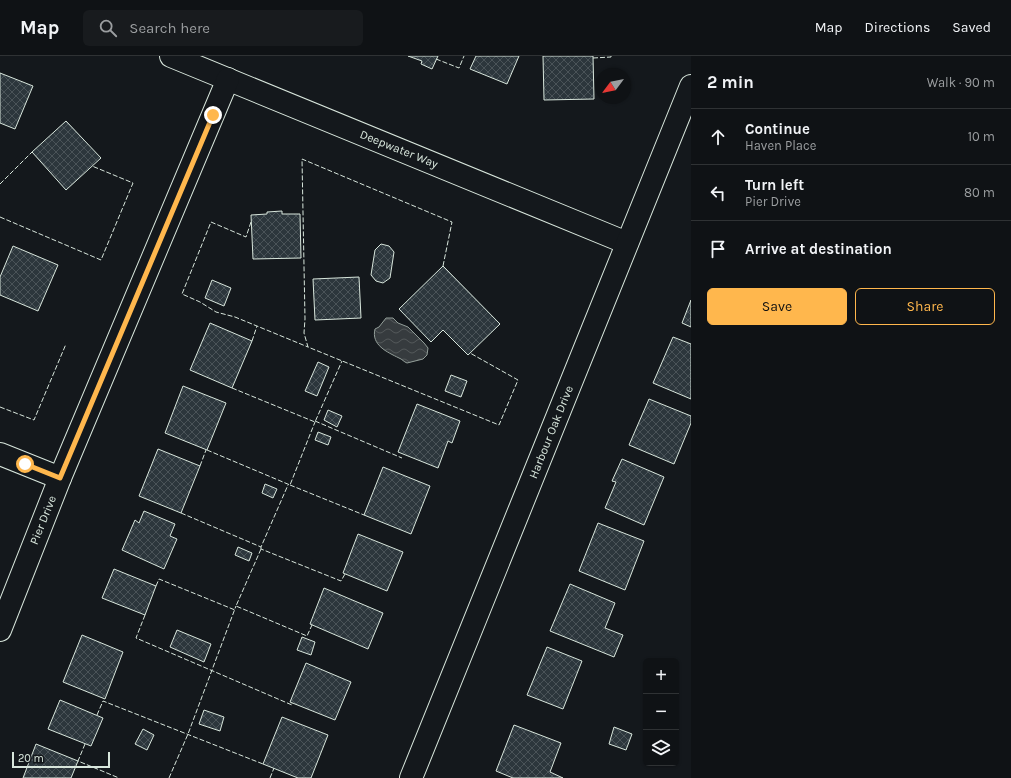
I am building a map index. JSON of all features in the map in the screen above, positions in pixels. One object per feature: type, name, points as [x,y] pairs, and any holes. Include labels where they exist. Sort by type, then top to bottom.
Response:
[{"type":"street","name":"Deepwater Way","points":[[171,56],[627,243]]},
{"type":"street","name":"Pier Drive","points":[[0,630],[60,478],[228,79]]},
{"type":"street","name":"Harbour Oak Drive","points":[[411,778],[691,86]]},
{"type":"street","points":[[0,454],[60,478]]},
{"type":"water","points":[[386,318],[393,318],[398,323],[408,327],[424,343],[428,348],[427,355],[423,359],[407,363],[378,344],[374,335],[375,329],[379,327]]},
{"type":"building","points":[[408,56],[438,56],[432,69],[421,64],[422,61]]},
{"type":"building","points":[[476,56],[519,56],[507,84],[470,69]]},
{"type":"building","points":[[543,56],[593,56],[594,99],[544,100]]},
{"type":"building","points":[[0,73],[33,86],[15,129],[0,123]]},
{"type":"building","points":[[66,121],[101,158],[66,190],[32,152]]},
{"type":"building","points":[[282,211],[282,214],[300,214],[301,258],[253,259],[251,215]]},
{"type":"building","points":[[381,244],[389,246],[394,252],[390,278],[383,283],[376,281],[371,275],[375,250]]},
{"type":"building","points":[[13,246],[58,265],[38,311],[0,295],[0,277]]},
{"type":"building","points":[[443,266],[500,324],[468,355],[443,330],[431,342],[399,309]]},
{"type":"building","points":[[359,277],[361,318],[315,320],[313,279]]},
{"type":"building","points":[[212,280],[231,288],[224,306],[205,298]]},
{"type":"building","points":[[691,300],[691,327],[682,323]]},
{"type":"building","points":[[210,323],[252,341],[232,388],[190,370]]},
{"type":"building","points":[[673,337],[691,344],[691,399],[653,383]]},
{"type":"building","points":[[318,362],[329,367],[317,396],[305,391]]},
{"type":"building","points":[[451,375],[467,381],[461,397],[445,391]]},
{"type":"building","points":[[183,386],[226,403],[207,450],[165,433]]},
{"type":"building","points":[[649,399],[691,416],[691,423],[674,464],[629,445]]},
{"type":"building","points":[[417,404],[460,421],[452,443],[448,441],[438,468],[398,452]]},
{"type":"building","points":[[328,410],[342,416],[337,427],[324,420]]},
{"type":"building","points":[[318,432],[331,437],[328,445],[315,440]]},
{"type":"building","points":[[158,449],[200,466],[181,513],[139,496]]},
{"type":"building","points":[[622,459],[664,477],[644,525],[605,508],[616,482],[612,481]]},
{"type":"building","points":[[383,467],[430,486],[411,534],[364,515]]},
{"type":"building","points":[[265,484],[277,489],[273,498],[262,493]]},
{"type":"building","points":[[144,511],[175,524],[170,536],[177,539],[164,569],[122,550],[135,520],[139,523]]},
{"type":"building","points":[[598,523],[644,541],[625,590],[579,571]]},
{"type":"building","points":[[358,534],[403,552],[387,591],[343,573]]},
{"type":"building","points":[[238,547],[252,553],[249,561],[235,555]]},
{"type":"building","points":[[114,569],[156,586],[145,615],[102,598]]},
{"type":"building","points":[[570,584],[615,603],[605,628],[623,635],[614,657],[550,631]]},
{"type":"building","points":[[324,588],[383,613],[368,649],[310,624]]},
{"type":"building","points":[[177,630],[211,644],[204,662],[170,647]]},
{"type":"building","points":[[82,635],[123,652],[105,699],[63,682]]},
{"type":"building","points":[[302,637],[315,642],[311,655],[297,650]]},
{"type":"building","points":[[547,647],[582,661],[563,709],[527,695]]},
{"type":"building","points":[[306,663],[351,682],[335,720],[290,702]]},
{"type":"building","points":[[60,700],[103,718],[91,746],[48,729]]},
{"type":"building","points":[[204,710],[224,717],[220,731],[199,724]]},
{"type":"building","points":[[282,717],[328,735],[311,778],[298,778],[263,764]]},
{"type":"building","points":[[514,725],[561,743],[550,772],[563,778],[513,778],[496,771]]},
{"type":"building","points":[[614,727],[632,734],[626,750],[609,744]]},
{"type":"building","points":[[143,729],[154,735],[147,750],[135,744]]},
{"type":"building","points":[[36,744],[78,761],[71,778],[23,778]]},
{"type":"fence","points":[[436,59],[459,68],[464,56]]},
{"type":"fence","points":[[593,58],[611,56]]},
{"type":"fence","points":[[0,184],[32,152]]},
{"type":"fence","points":[[443,266],[452,222],[302,159],[304,333],[308,347],[499,425],[518,380],[470,353]]},
{"type":"fence","points":[[0,217],[101,260],[133,183],[92,166]]},
{"type":"fence","points":[[251,222],[246,237],[211,222],[182,294],[200,302],[216,312],[235,317],[308,347]]},
{"type":"fence","points":[[252,341],[257,326]]},
{"type":"fence","points":[[0,407],[34,420],[66,344]]},
{"type":"fence","points":[[232,388],[315,422],[342,361]]},
{"type":"fence","points":[[315,421],[402,458]]},
{"type":"fence","points":[[207,450],[290,485],[315,422]]},
{"type":"fence","points":[[200,466],[206,450]]},
{"type":"fence","points":[[181,513],[261,547],[288,485]]},
{"type":"fence","points":[[290,485],[364,515]]},
{"type":"fence","points":[[261,547],[261,549],[341,581],[345,574]]},
{"type":"fence","points":[[261,549],[236,606],[307,636],[312,625]]},
{"type":"fence","points":[[156,586],[159,579],[235,610]]},
{"type":"fence","points":[[169,778],[188,734],[236,606]]},
{"type":"fence","points":[[145,615],[136,638],[292,705],[292,703]]},
{"type":"fence","points":[[97,715],[103,701],[263,764]]},
{"type":"fence","points":[[85,744],[78,761],[119,778]]},
{"type":"fence","points":[[270,778],[274,768]]},
{"type":"route","points":[[25,464],[60,478],[213,115]]}]
